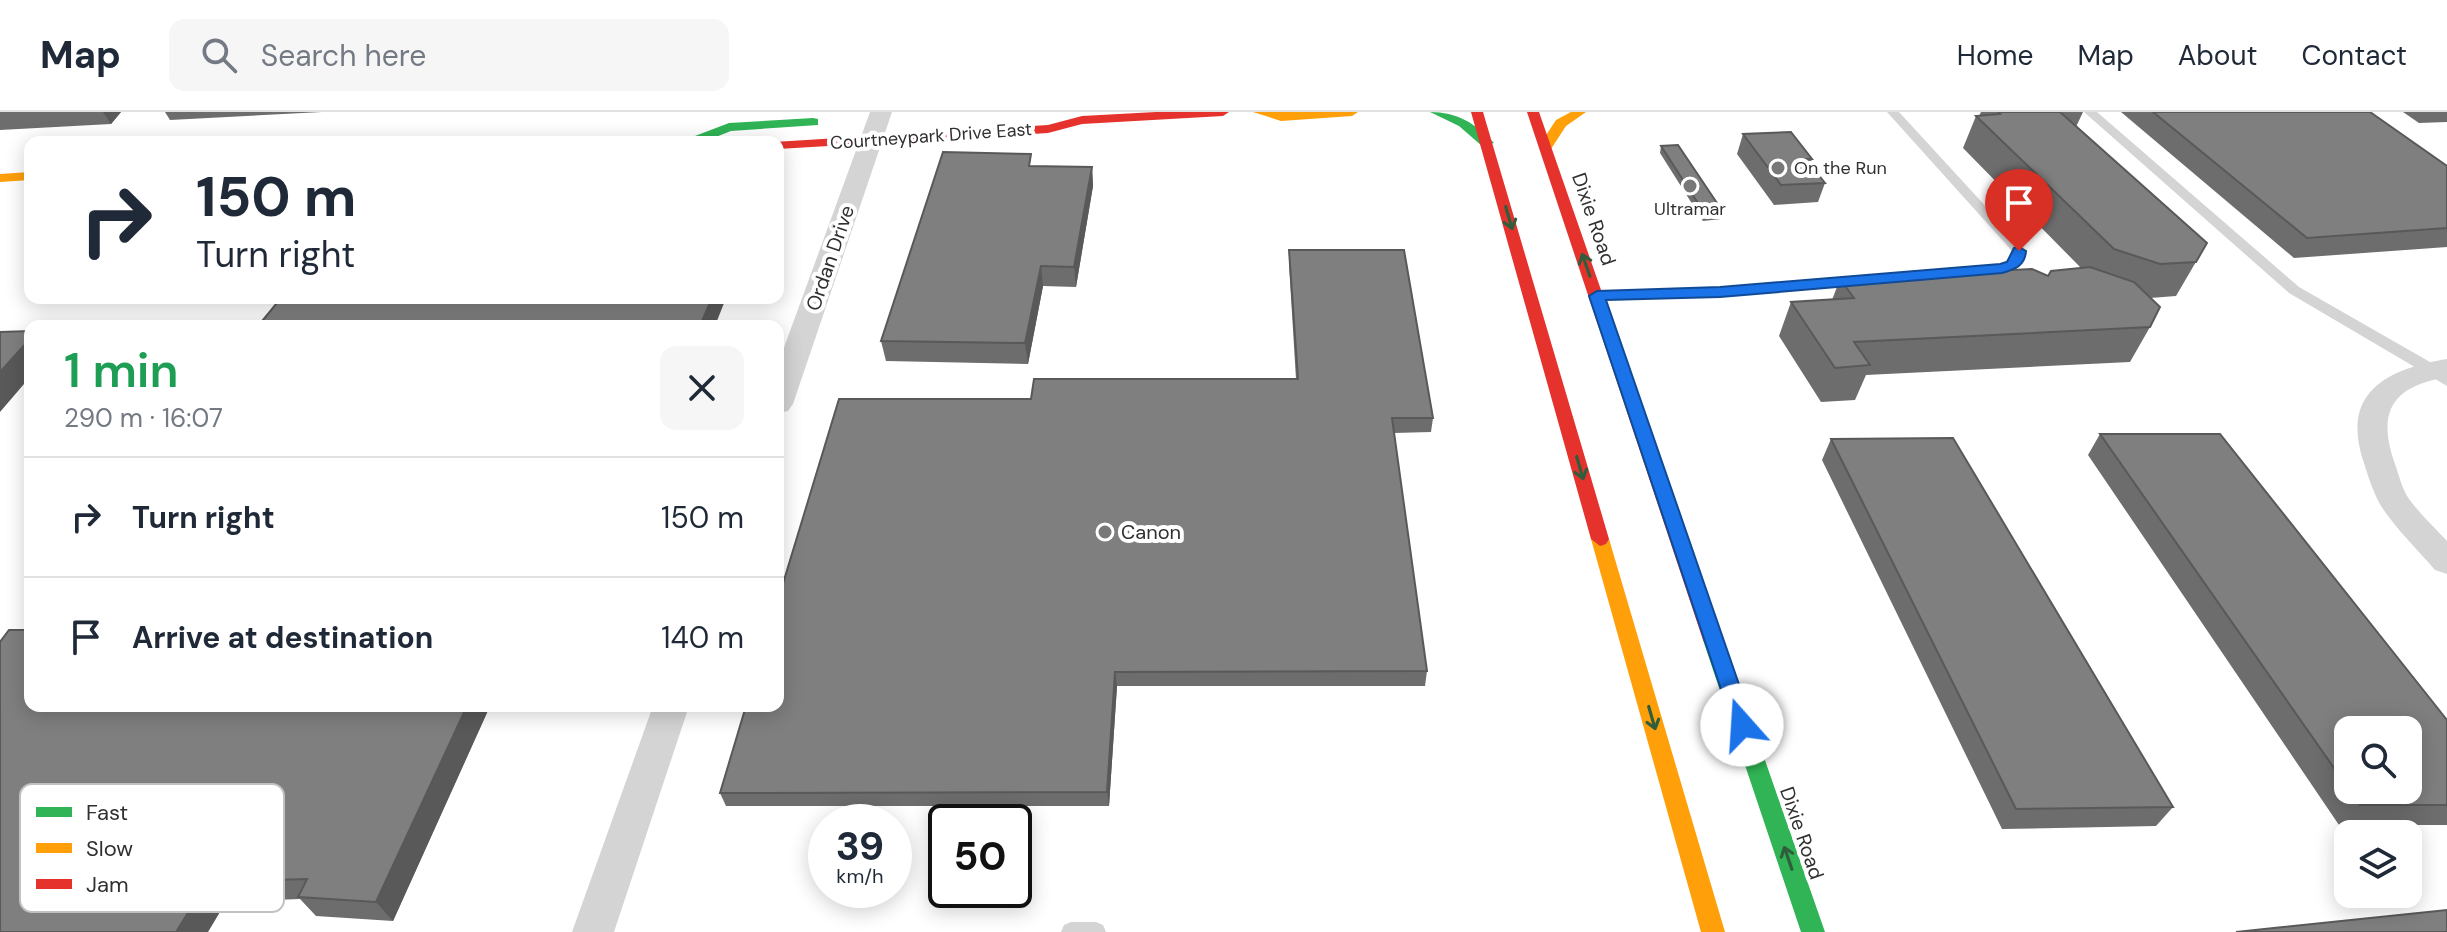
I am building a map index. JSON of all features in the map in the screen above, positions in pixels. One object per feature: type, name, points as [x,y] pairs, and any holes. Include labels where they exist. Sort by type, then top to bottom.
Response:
[{"type":"main road","name":"Courtneypark Drive East","points":[[962,115],[1051,112],[1082,120]]},
{"type":"main road","name":"Courtneypark Drive East","points":[[872,122],[1048,129],[1082,120],[1223,112]]},
{"type":"main road","points":[[1259,112],[1281,117],[1352,112]]},
{"type":"main road","points":[[1436,112],[1464,123],[1487,143]]},
{"type":"main road","points":[[1477,112],[1713,932]]},
{"type":"main road","name":"Dixie Road","points":[[1533,112],[1813,932]]},
{"type":"main road","points":[[1546,146],[1561,123],[1580,112]]},
{"type":"main road","name":"Courtneypark Drive East","points":[[784,144],[905,117]]},
{"type":"main road","name":"Courtneypark Drive East","points":[[711,136],[729,127],[831,121]]},
{"type":"main road","points":[[0,178],[24,176]]},
{"type":"street","name":"Ordan Drive","points":[[784,386],[872,122]]},
{"type":"street","points":[[2442,373],[2425,370],[2386,390],[2370,416],[2372,449],[2393,500],[2447,562]]},
{"type":"street","points":[[593,932],[669,712]]},
{"type":"lane","points":[[1892,277],[2002,268],[2013,265],[2019,251],[1893,112]]},
{"type":"lane","points":[[2090,112],[2294,290],[2442,373]]},
{"type":"lane","points":[[1597,296],[1720,292],[1876,279]]},
{"type":"lane","points":[[1071,932],[1096,932]]},
{"type":"building","points":[[1998,112],[2060,112],[2207,243],[2196,262],[2160,264],[2114,249],[1976,116],[2000,114]]},
{"type":"building","points":[[2153,112],[2370,112],[2447,166],[2447,228],[2307,238]]},
{"type":"building","points":[[1791,132],[1812,159],[1806,159],[1825,183],[1781,185],[1743,134]]},
{"type":"building","points":[[1678,145],[1723,212],[1705,214],[1661,146]]},
{"type":"building","points":[[943,152],[1031,154],[1029,166],[1092,167],[1074,267],[1041,266],[1025,343],[881,341]]},
{"type":"building","name":"Canon","points":[[1289,250],[1404,250],[1433,418],[1392,418],[1427,671],[1115,672],[1107,792],[720,793],[744,712],[784,712],[784,580],[839,399],[1031,399],[1034,379],[1298,379]]},
{"type":"building","points":[[2090,267],[2134,282],[2160,307],[2150,327],[1854,342],[1870,365],[1835,368],[1791,302],[1854,298],[1840,279],[2032,269],[2048,276],[2051,271]]},
{"type":"building","points":[[276,304],[709,304],[703,320],[263,320]]},
{"type":"building","points":[[24,331],[24,346],[0,372],[0,332]]},
{"type":"building","points":[[2100,434],[2220,434],[2447,720],[2447,805],[2359,804],[2422,804],[2422,716],[2334,716],[2334,768]]},
{"type":"building","points":[[1953,438],[2173,807],[2016,809],[1831,439]]},
{"type":"building","points":[[9,630],[24,630],[24,712],[464,712],[376,902],[298,897],[307,879],[284,880],[284,784],[20,784],[20,912],[188,912],[176,932],[0,932],[0,642]]},
{"type":"building","points":[[2447,910],[2447,932],[2236,932]]},
{"type":"traffic: fast","points":[[1436,112],[1464,123],[1487,143]]},
{"type":"traffic: fast","points":[[707,136],[729,127],[813,122]]},
{"type":"traffic: fast","points":[[1713,640],[1813,932]]},
{"type":"traffic: slow","points":[[1259,112],[1281,117],[1352,112]]},
{"type":"traffic: slow","points":[[1546,146],[1561,123],[1580,112]]},
{"type":"traffic: slow","points":[[0,178],[24,176]]},
{"type":"traffic: slow","points":[[1600,539],[1713,932]]},
{"type":"traffic: jam","points":[[784,145],[1048,129],[1082,120],[1223,112]]},
{"type":"traffic: jam","points":[[1477,112],[1600,539]]},
{"type":"traffic: jam","points":[[1533,112],[1713,640]]},
{"type":"place","name":"On the Run","points":[[1778,168]]},
{"type":"place","name":"Ultramar","points":[[1690,186]]},
{"type":"place","name":"Canon","points":[[1105,532]]},
{"type":"route","points":[[1742,725],[1597,296],[1720,292],[2002,268],[2013,265],[2019,251]]}]
